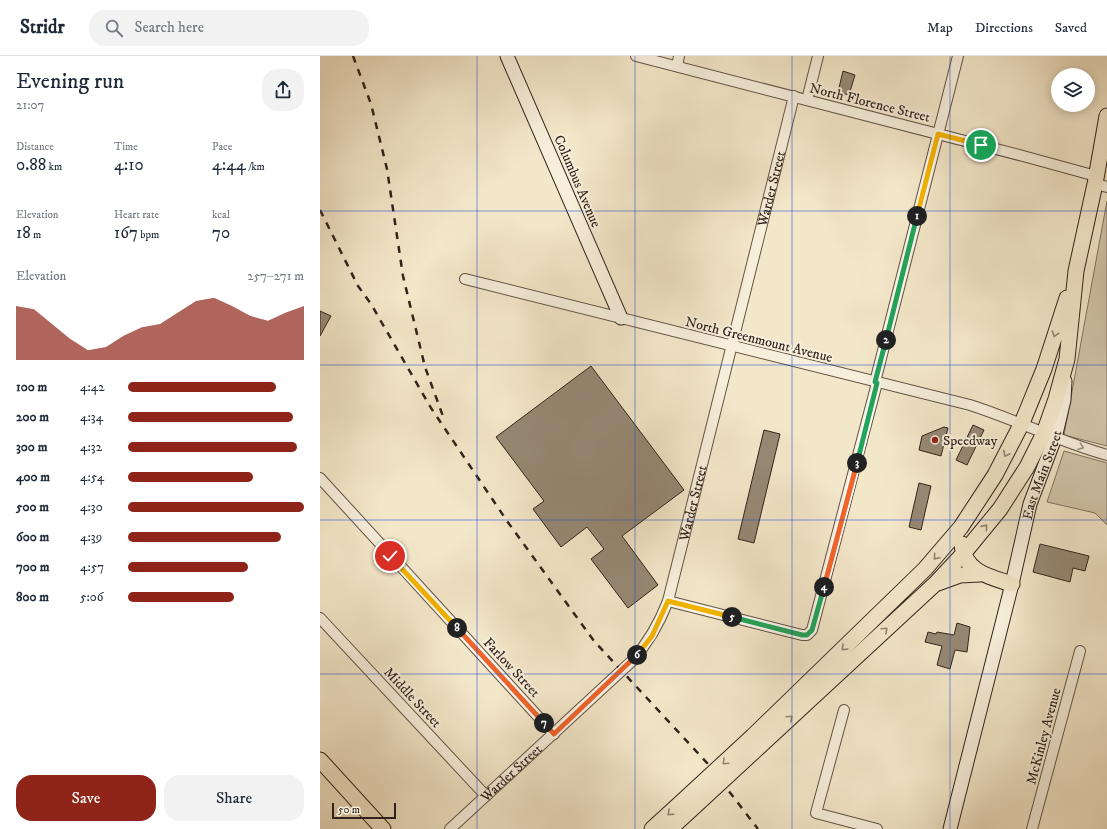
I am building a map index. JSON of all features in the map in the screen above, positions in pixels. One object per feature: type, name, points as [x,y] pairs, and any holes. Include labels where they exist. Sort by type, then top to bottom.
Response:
[{"type":"main road","name":"Columbus Avenue","points":[[507,56],[620,318]]},
{"type":"main road","points":[[757,740],[925,569],[961,527],[995,475],[1022,423],[1044,369],[1076,271],[1099,182],[1107,116]]},
{"type":"main road","points":[[652,829],[691,801],[757,740],[935,584],[963,554],[1004,503],[1027,467],[1050,436],[1056,399],[1067,359],[1076,271]]},
{"type":"main road","name":"East Main Street","points":[[950,829],[1012,584],[1030,504],[1050,436]]},
{"type":"main road","points":[[961,527],[963,554],[980,574]]},
{"type":"main road","points":[[935,584],[960,575],[980,574],[1012,584]]},
{"type":"main road","points":[[320,760],[379,827]]},
{"type":"main road","points":[[670,829],[691,801]]},
{"type":"street","name":"North Florence Street","points":[[636,56],[938,134],[1099,182]]},
{"type":"street","points":[[676,66],[679,56]]},
{"type":"street","points":[[807,100],[818,56]]},
{"type":"street","points":[[668,601],[802,635],[807,635],[812,630],[958,56]]},
{"type":"street","name":"Warder Street","points":[[450,829],[554,734],[643,649],[652,636],[668,601],[730,346],[794,96]]},
{"type":"street","name":"North Greenmount Avenue","points":[[465,279],[970,406],[1022,423],[1050,436],[1107,455]]},
{"type":"street","name":"Farlow Street","points":[[320,478],[554,734]]},
{"type":"street","name":"Middle Street","points":[[320,618],[486,796]]},
{"type":"street","name":"McKinley Avenue","points":[[1032,829],[1080,651]]},
{"type":"street","points":[[844,710],[816,813],[876,829]]},
{"type":"shaded area","points":[[1107,201],[1107,446],[1064,435]]},
{"type":"shaded area","points":[[1064,451],[1107,463],[1107,525],[1095,513],[1047,502]]},
{"type":"building","points":[[843,71],[855,75],[849,95],[838,92]]},
{"type":"building","points":[[320,311],[331,316],[320,336]]},
{"type":"building","points":[[591,366],[684,490],[622,536],[658,585],[628,608],[591,559],[604,549],[587,527],[561,547],[533,509],[544,501],[496,437]]},
{"type":"building","points":[[973,425],[984,430],[967,465],[956,460]]},
{"type":"building","points":[[944,427],[948,428],[941,456],[919,450],[922,436]]},
{"type":"building","points":[[764,430],[780,434],[754,543],[738,539]]},
{"type":"building","points":[[919,483],[931,486],[921,530],[909,527]]},
{"type":"building","points":[[1040,544],[1089,556],[1085,571],[1073,568],[1070,582],[1033,572]]},
{"type":"building","points":[[957,623],[970,627],[967,652],[955,650],[950,669],[937,665],[942,646],[925,642],[928,632],[954,635]]},
{"type":"railway","points":[[353,56],[371,104],[387,169],[403,276],[425,367],[444,419]]},
{"type":"railway","points":[[320,210],[358,286],[371,304],[431,408],[507,521],[594,641],[708,764],[758,829]]},
{"type":"place","name":"Speedway","points":[[935,440]]},
{"type":"route","points":[[390,556],[554,734],[643,649],[662,617],[668,601],[802,635],[807,635],[810,633],[864,438],[877,383],[875,382],[938,134],[981,145]]}]
